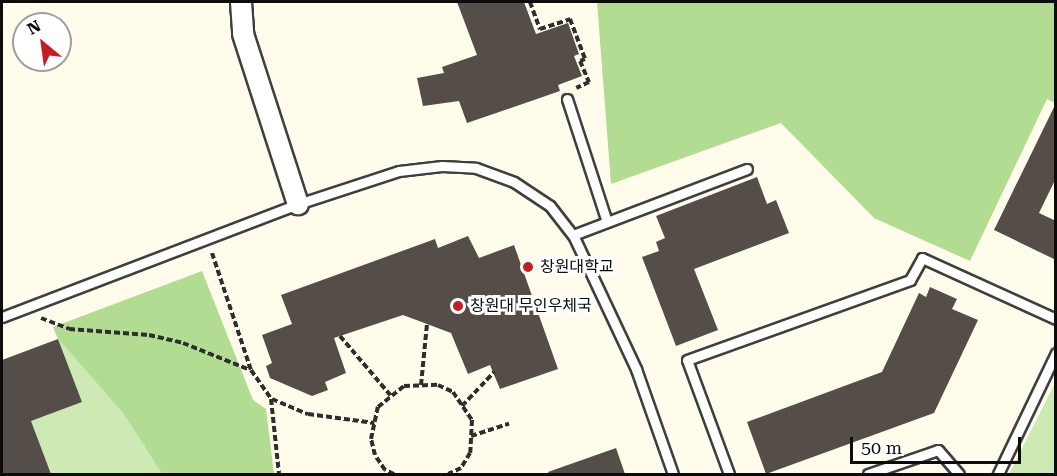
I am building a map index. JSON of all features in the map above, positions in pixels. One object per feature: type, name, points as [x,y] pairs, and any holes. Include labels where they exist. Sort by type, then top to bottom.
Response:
[{"type":"street","points":[[241,2],[243,34],[298,204]]},
{"type":"lane","points":[[568,94],[607,222]]},
{"type":"lane","points":[[2,317],[298,204],[399,171],[442,166],[476,168],[514,182],[550,206],[573,235],[636,369],[673,474]]},
{"type":"lane","points":[[573,235],[747,169]]},
{"type":"lane","points":[[729,474],[687,360],[909,280],[922,258],[1056,319]]},
{"type":"lane","points":[[998,474],[1056,353]]},
{"type":"lane","points":[[868,474],[938,450],[959,474]]},
{"type":"path","points":[[530,2],[540,29],[570,19],[589,82],[568,94]]},
{"type":"path","points":[[207,238],[251,370],[272,399],[279,474]]},
{"type":"path","points":[[20,310],[69,329],[149,335],[183,343],[251,370]]},
{"type":"path","points":[[421,385],[427,324]]},
{"type":"path","points":[[340,336],[391,396]]},
{"type":"path","points":[[462,406],[494,372]]},
{"type":"path","points":[[394,474],[385,470],[375,455],[371,439],[378,407],[404,386],[421,385],[438,385],[453,392],[472,420],[470,453],[461,468],[448,474]]},
{"type":"path","points":[[272,399],[308,414],[374,423]]},
{"type":"path","points":[[471,436],[509,424]]},
{"type":"green space","points":[[597,2],[1055,2],[1055,103],[1047,99],[970,261],[874,218],[781,123],[611,184]]},
{"type":"green space","points":[[202,271],[253,400],[266,409],[274,474],[162,474],[123,413],[58,339],[53,327]]},
{"type":"green space","points":[[58,339],[123,413],[162,474],[51,474],[31,421],[82,402]]},
{"type":"green space","points":[[1055,383],[1055,474],[1009,474]]},
{"type":"building","points":[[457,2],[524,2],[536,34],[568,23],[579,54],[574,56],[582,76],[558,85],[560,91],[467,123],[459,101],[423,106],[417,78],[444,73],[442,67],[477,55]]},
{"type":"building","points":[[1056,103],[1056,178],[1039,213],[1056,221],[1056,260],[994,230]]},
{"type":"building","points":[[757,177],[767,204],[776,200],[789,233],[694,269],[718,330],[676,346],[642,257],[659,251],[656,242],[665,238],[656,216]]},
{"type":"building","points":[[468,236],[479,258],[514,245],[558,369],[500,389],[490,365],[468,374],[451,333],[403,315],[334,338],[346,373],[325,382],[328,390],[312,396],[270,378],[266,366],[272,363],[262,335],[292,324],[281,295],[435,239],[438,248]]},
{"type":"building","points":[[930,287],[957,299],[952,309],[978,320],[934,413],[766,474],[747,422],[882,372],[919,293],[926,297]]},
{"type":"building","points":[[58,339],[82,402],[31,421],[51,474],[2,474],[2,360]]},
{"type":"building","points":[[616,448],[625,474],[549,474],[548,472]]},
{"type":"place","name":"창원대학교","points":[[528,267]]},
{"type":"place","name":"창원대 무인우체국","points":[[458,306]]}]
